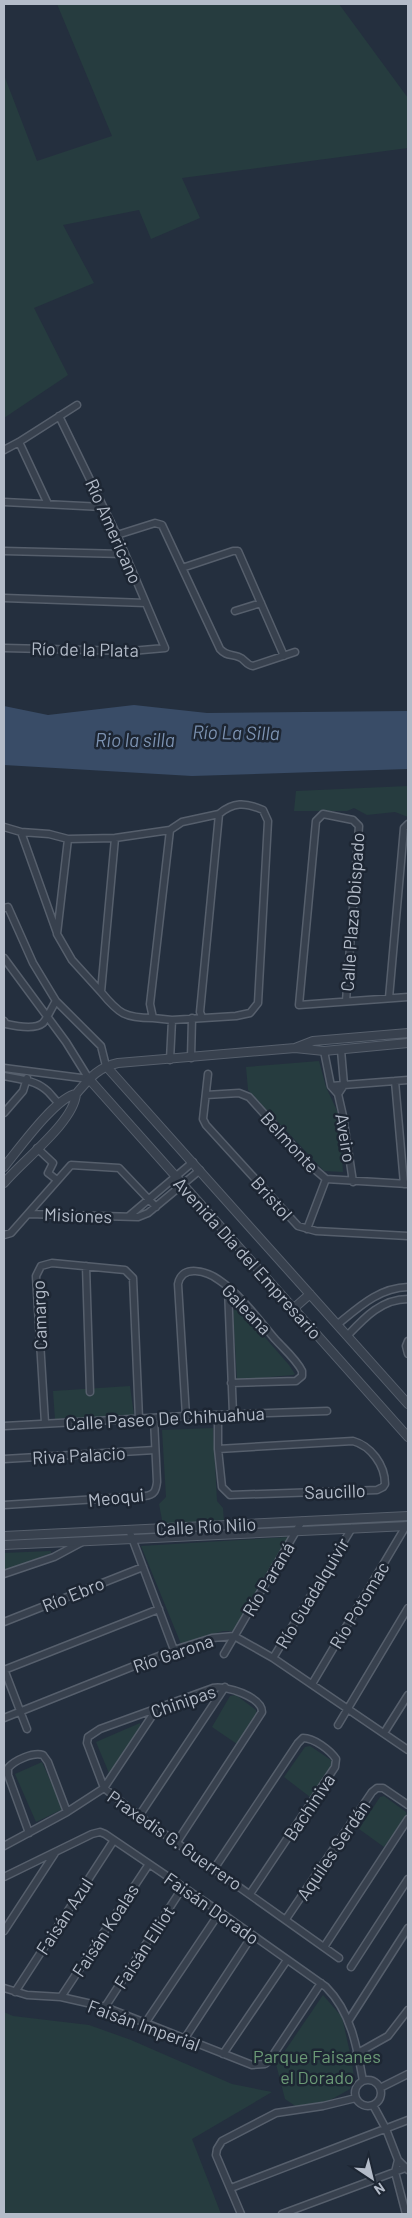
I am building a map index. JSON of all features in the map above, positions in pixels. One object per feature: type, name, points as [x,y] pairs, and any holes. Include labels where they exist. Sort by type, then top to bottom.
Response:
[{"type":"street","points":[[4,450],[20,442],[77,404]]},
{"type":"street","name":"Río Americano","points":[[60,416],[117,535],[166,648]]},
{"type":"street","points":[[20,442],[48,504]]},
{"type":"street","points":[[4,502],[103,507]]},
{"type":"street","points":[[117,535],[158,523],[162,525],[220,649],[224,653],[241,657],[249,665],[253,666],[295,652]]},
{"type":"street","points":[[4,551],[124,554]]},
{"type":"street","points":[[182,568],[238,551],[284,656]]},
{"type":"street","points":[[4,598],[146,603]]},
{"type":"street","points":[[235,611],[261,604]]},
{"type":"street","name":"Río de la Plata","points":[[4,648],[131,651],[166,648]]},
{"type":"street","points":[[4,827],[21,832],[49,834],[68,839],[115,838],[170,830],[182,822],[218,814],[229,806],[250,804],[262,810],[268,821],[258,1003],[250,1013],[236,1016],[172,1020],[132,1018],[120,1011],[72,960],[57,934],[21,832]]},
{"type":"street","points":[[202,1017],[200,1012],[218,814]]},
{"type":"street","name":"Calle Plaza Obispado","points":[[323,814],[353,820],[359,826],[346,1001],[299,1005],[316,821],[323,814]]},
{"type":"street","points":[[389,998],[404,828],[407,825]]},
{"type":"street","points":[[154,1018],[150,1004],[170,830]]},
{"type":"street","points":[[101,992],[115,838]]},
{"type":"street","points":[[57,934],[68,839]]},
{"type":"street","points":[[4,908],[8,907],[33,963],[56,1001],[102,1046],[106,1066]]},
{"type":"street","points":[[4,958],[66,1042],[89,1079]]},
{"type":"street","points":[[346,1001],[408,997]]},
{"type":"street","points":[[4,1021],[6,1024],[19,1027],[38,1025],[43,1022],[56,1001]]},
{"type":"street","points":[[191,1058],[192,1018]]},
{"type":"street","points":[[170,1060],[172,1020]]},
{"type":"street","points":[[295,1048],[313,1041],[408,1033]]},
{"type":"street","points":[[4,1183],[70,1112],[76,1094],[89,1079],[106,1066],[295,1048],[324,1051],[408,1043]]},
{"type":"street","points":[[341,1050],[344,1085]]},
{"type":"street","name":"Aveiro","points":[[324,1051],[331,1086],[338,1094],[353,1182]]},
{"type":"street","name":"Avenida Día del Empresario","points":[[106,1066],[194,1162],[408,1404]]},
{"type":"street","points":[[4,1068],[89,1079]]},
{"type":"street","points":[[4,1113],[22,1091],[28,1072]]},
{"type":"street","name":"Bristol","points":[[208,1074],[203,1119],[206,1125],[298,1226],[307,1230],[408,1236]]},
{"type":"street","points":[[4,1076],[27,1080],[44,1088],[59,1103]]},
{"type":"street","name":"Avenida Día del Empresario","points":[[89,1079],[408,1437]]},
{"type":"street","points":[[331,1086],[408,1080]]},
{"type":"street","points":[[395,1081],[406,1184]]},
{"type":"street","name":"Aveiro","points":[[338,1094],[344,1085]]},
{"type":"street","name":"Belmonte","points":[[206,1095],[239,1093],[249,1097],[312,1167],[326,1179],[406,1184]]},
{"type":"street","points":[[4,1167],[59,1103],[70,1094],[76,1094]]},
{"type":"street","points":[[37,1148],[53,1163],[48,1173],[57,1180]]},
{"type":"street","name":"Misiones","points":[[127,1217],[194,1162]]},
{"type":"street","points":[[4,1235],[11,1233],[71,1165],[119,1168],[156,1207]]},
{"type":"street","name":"Misiones","points":[[28,1214],[127,1217],[148,1214],[200,1170]]},
{"type":"street","points":[[307,1230],[326,1179]]},
{"type":"street","name":"Camargo","points":[[45,1423],[36,1276],[41,1266],[46,1264],[125,1270],[133,1278],[139,1419]]},
{"type":"street","points":[[86,1266],[90,1392]]},
{"type":"street","name":"Galeana","points":[[186,1416],[179,1279],[187,1272],[200,1272],[218,1280],[228,1288],[302,1371],[302,1376],[296,1381],[231,1383]]},
{"type":"street","points":[[338,1324],[377,1294],[394,1287],[408,1287]]},
{"type":"street","points":[[228,1288],[233,1414]]},
{"type":"street","points":[[293,1309],[310,1294]]},
{"type":"street","points":[[348,1335],[383,1304],[398,1299],[408,1299]]},
{"type":"street","points":[[408,1341],[406,1346],[408,1354]]},
{"type":"street","name":"Calle Paseo De Chihuahua","points":[[4,1426],[186,1416],[327,1411]]},
{"type":"street","name":"Saucillo","points":[[218,1415],[218,1450],[222,1487],[230,1495],[377,1490],[385,1484],[379,1462],[365,1446],[353,1441],[218,1450]]},
{"type":"street","name":"Meoqui","points":[[4,1506],[149,1496],[156,1491],[154,1418]]},
{"type":"street","name":"Riva Palacio","points":[[4,1459],[155,1450]]},
{"type":"street","name":"Calle Río Nilo","points":[[4,1536],[408,1516]]},
{"type":"street","name":"Río Paraná","points":[[224,1654],[302,1521]]},
{"type":"street","name":"Calle Río Nilo","points":[[4,1545],[407,1526]]},
{"type":"street","name":"Río Potomac","points":[[312,1684],[407,1526]]},
{"type":"street","name":"Río Guadalquivir","points":[[273,1658],[352,1528]]},
{"type":"street","points":[[130,1530],[174,1650]]},
{"type":"street","points":[[4,1574],[54,1557],[84,1541]]},
{"type":"street","name":"Río Ebro","points":[[4,1622],[143,1567]]},
{"type":"street","points":[[338,1725],[408,1608]]},
{"type":"street","points":[[27,1729],[4,1670],[159,1609]]},
{"type":"street","name":"Río Garona","points":[[4,1718],[174,1650],[212,1638],[234,1636],[273,1658],[408,1750]]},
{"type":"street","name":"Chinipas","points":[[104,1788],[86,1740],[100,1729],[218,1687],[225,1687],[258,1702],[262,1707],[262,1712],[177,1842]]},
{"type":"street","points":[[139,1816],[225,1687]]},
{"type":"street","points":[[384,1733],[408,1694]]},
{"type":"street","points":[[104,1788],[156,1710]]},
{"type":"street","name":"Bachiniva","points":[[214,1869],[298,1743],[303,1738],[313,1740],[333,1755],[336,1759],[335,1767],[250,1894]]},
{"type":"street","points":[[29,1833],[8,1776],[8,1768],[16,1762],[37,1754],[43,1755],[48,1762],[67,1812]]},
{"type":"street","name":"Praxedis G. Guerrero","points":[[4,1846],[67,1812],[104,1788],[139,1816],[339,1958]]},
{"type":"street","name":"Aquiles Serdán","points":[[286,1919],[374,1789],[383,1788],[408,1805]]},
{"type":"street","points":[[324,1947],[408,1819]]},
{"type":"street","name":"Faisán Dorado","points":[[4,1877],[96,1833],[105,1834],[320,1982],[338,2000],[348,2020],[363,2081]]},
{"type":"street","name":"Faisán Azul","points":[[15,1992],[114,1840]]},
{"type":"street","points":[[4,1931],[56,1852]]},
{"type":"street","name":"Faisán Koalas","points":[[62,1997],[149,1864]]},
{"type":"street","points":[[351,1967],[408,1879]]},
{"type":"street","name":"Faisán Elliot","points":[[105,2006],[184,1887]]},
{"type":"street","points":[[146,2022],[220,1912]]},
{"type":"street","points":[[348,2020],[408,1928]]},
{"type":"street","points":[[185,2038],[252,1936]]},
{"type":"street","points":[[223,2054],[287,1960]]},
{"type":"street","name":"Faisán Imperial","points":[[4,1988],[15,1992],[62,1997],[105,2006],[223,2054],[252,2065],[260,2065],[269,2061],[320,1982]]},
{"type":"street","points":[[356,2054],[388,2036],[408,2010]]},
{"type":"street","points":[[380,2088],[408,2074]]},
{"type":"street","points":[[363,2081],[372,2081],[380,2088],[379,2099],[373,2105],[364,2106],[356,2098],[356,2088],[363,2081]]},
{"type":"street","points":[[242,2214],[216,2156],[217,2149],[222,2141],[276,2113],[323,2106],[356,2098]]},
{"type":"street","points":[[373,2105],[386,2129],[398,2160],[408,2168]]},
{"type":"street","points":[[231,2188],[408,2120]]},
{"type":"street","points":[[398,2160],[395,2172],[406,2214]]},
{"type":"street","points":[[282,2214],[408,2168]]},
{"type":"green space","points":[[57,4],[339,4],[408,98],[408,148],[182,178],[200,218],[151,239],[139,210],[63,225],[94,283],[34,308],[68,375],[4,418],[4,75],[37,161],[112,136]]},
{"type":"green space","points":[[408,786],[408,817],[395,812],[367,815],[354,808],[347,811],[294,811],[296,791]]},
{"type":"green space","points":[[319,1061],[326,1087],[339,1115],[343,1172],[324,1171],[248,1090],[246,1067]]},
{"type":"green space","points":[[237,1308],[243,1312],[295,1374],[237,1380],[233,1311]]},
{"type":"green space","points":[[130,1386],[134,1415],[55,1420],[53,1391]]},
{"type":"green space","points":[[213,1428],[217,1501],[223,1508],[224,1522],[163,1525],[159,1504],[166,1497],[162,1430]]},
{"type":"green space","points":[[288,1537],[235,1631],[223,1631],[181,1644],[141,1546]]},
{"type":"green space","points":[[51,1551],[51,1553],[4,1571],[4,1553]]},
{"type":"green space","points":[[236,1695],[256,1710],[257,1717],[237,1744],[212,1727],[230,1696]]},
{"type":"green space","points":[[140,1723],[140,1729],[114,1769],[109,1773],[96,1742]]},
{"type":"green space","points":[[310,1746],[331,1760],[333,1764],[310,1797],[284,1777],[305,1747]]},
{"type":"green space","points":[[42,1762],[63,1809],[36,1822],[15,1774]]},
{"type":"green space","points":[[384,1796],[406,1812],[407,1816],[384,1847],[359,1829],[380,1797]]},
{"type":"green space","name":"Parque Faisanes el Dorado","points":[[323,1995],[342,2017],[354,2078],[350,2089],[325,2103],[297,2107],[285,2099],[276,2064]]},
{"type":"green space","points":[[4,2012],[13,2016],[89,2025],[131,2040],[232,2084],[272,2092],[192,2139],[221,2214],[4,2214]]},
{"type":"water","name":"Rio la silla","points":[[134,705],[207,713],[408,711],[408,769],[192,776],[4,765],[4,706],[48,715]]},
{"type":"water label","name":"Río La Silla","points":[[236,732]]}]
